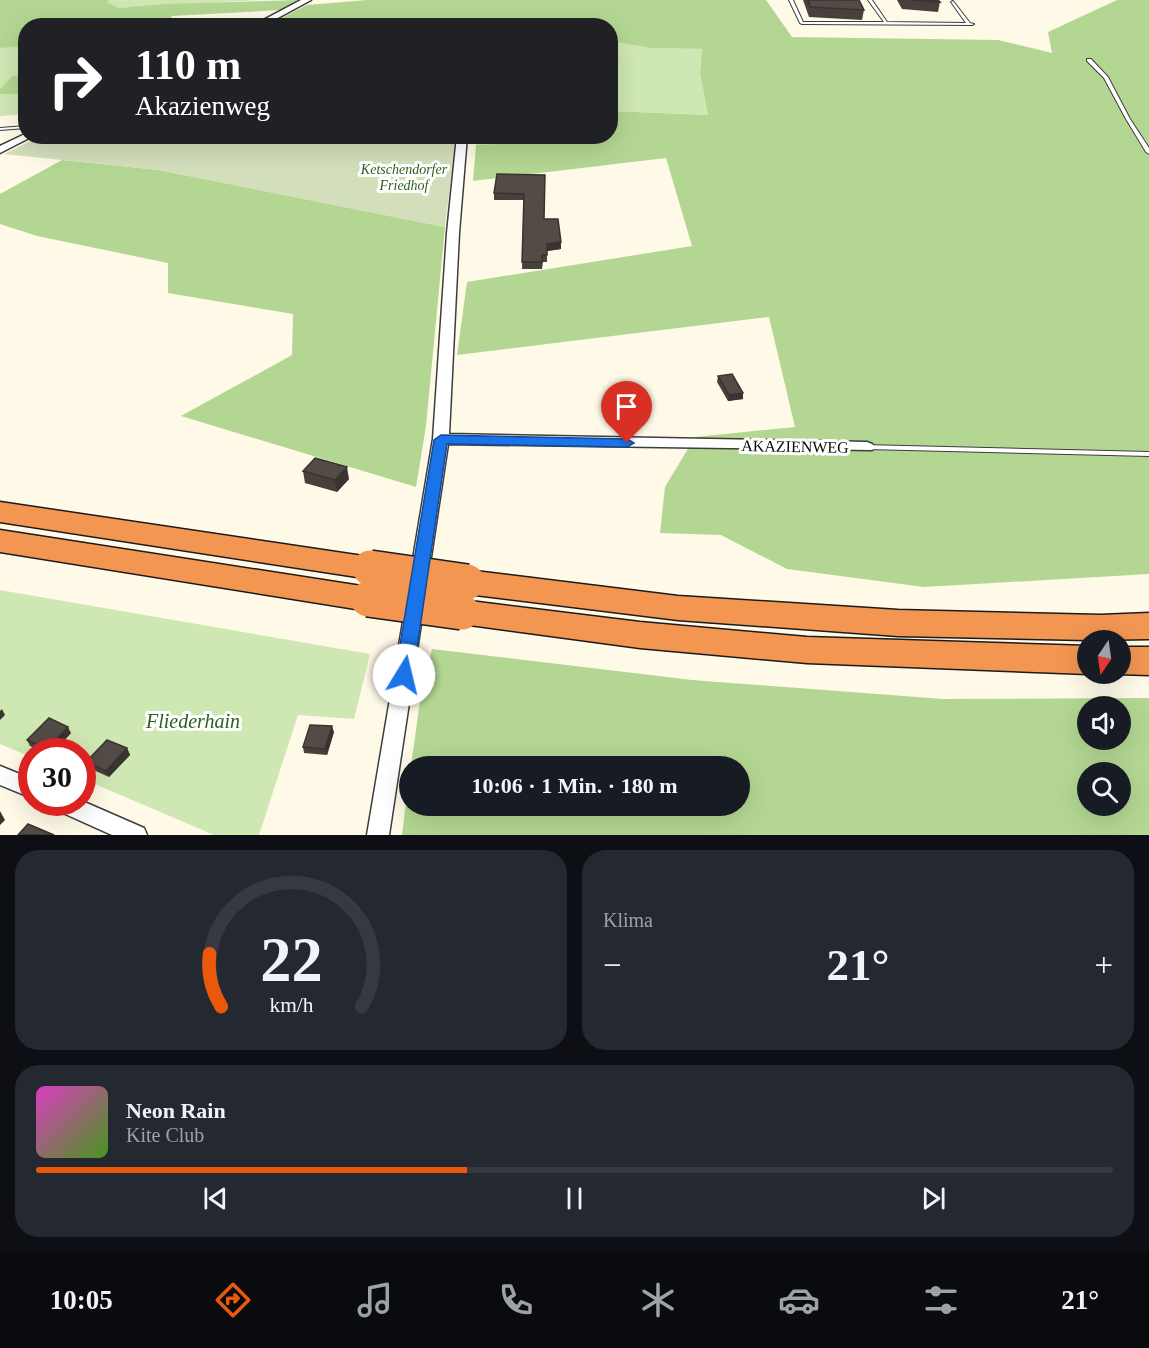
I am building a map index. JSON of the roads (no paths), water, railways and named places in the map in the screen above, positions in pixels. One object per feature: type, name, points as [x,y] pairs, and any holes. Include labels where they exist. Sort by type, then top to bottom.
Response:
[{"type":"highway","points":[[0,512],[369,583]]},
{"type":"highway","points":[[0,541],[369,583],[464,597],[640,635],[807,650],[1077,660]]},
{"type":"highway","points":[[464,597],[678,608],[898,623],[1100,628],[1149,626]]},
{"type":"highway","points":[[1131,661],[1149,662]]},
{"type":"street","points":[[272,18],[307,0]]},
{"type":"street","points":[[0,150],[18,141]]},
{"type":"street","points":[[378,835],[441,440],[453,233],[461,144]]},
{"type":"street","name":"AKAZIENWEG","points":[[441,440],[867,447]]},
{"type":"street","points":[[0,775],[18,783]]},
{"type":"street","points":[[93,816],[136,835]]},
{"type":"lane","points":[[791,0],[802,23],[970,24],[953,2]]},
{"type":"lane","points":[[870,0],[886,23]]},
{"type":"lane","points":[[1089,60],[1106,77],[1128,119],[1149,152]]},
{"type":"lane","points":[[0,129],[18,128]]},
{"type":"lane","name":"AKAZIENWEG","points":[[867,447],[1149,454]]},
{"type":"park label","name":"Ketschendorfer Friedhof","points":[[404,178]]},
{"type":"park label","name":"Fliederhain","points":[[193,721]]}]
